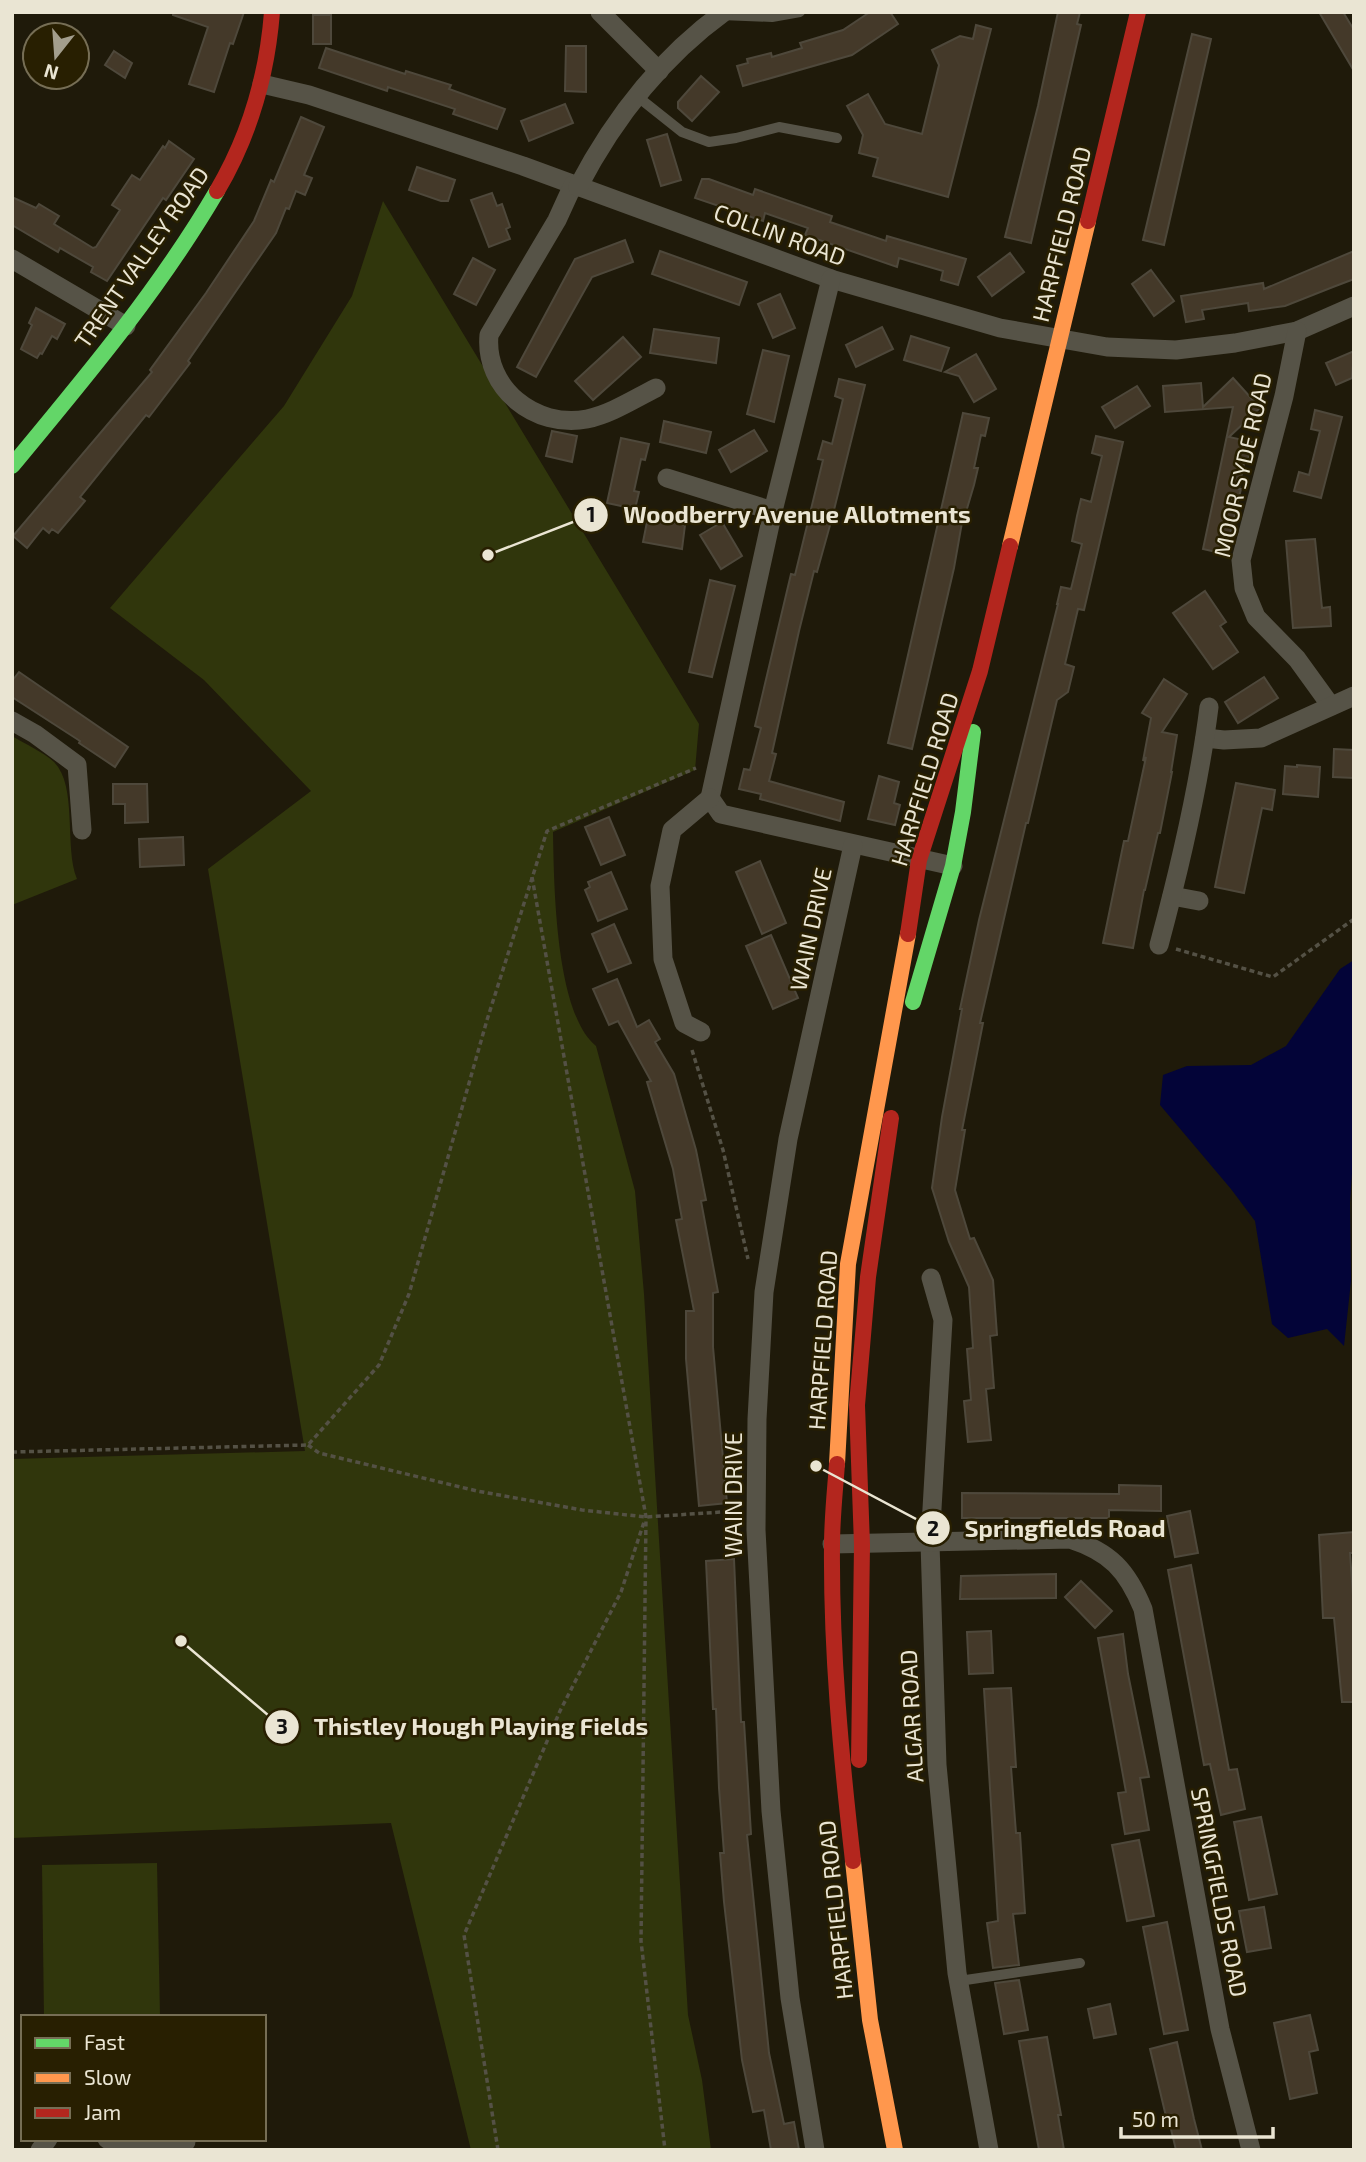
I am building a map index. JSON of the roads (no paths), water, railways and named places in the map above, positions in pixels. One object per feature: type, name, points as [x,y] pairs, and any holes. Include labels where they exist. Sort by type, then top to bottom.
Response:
[{"type":"street","name":"TRENT VALLEY ROAD","points":[[12,466],[126,326],[187,240],[234,163],[255,113],[272,39],[272,12]]},
{"type":"street","points":[[600,12],[659,71]]},
{"type":"street","name":"HARPFIELD ROAD","points":[[895,2150],[870,2020],[848,1815],[834,1624],[832,1544],[848,1264],[878,1091],[903,971],[919,860],[980,671],[1138,12]]},
{"type":"street","points":[[656,388],[590,418],[565,421],[539,416],[506,392],[487,352],[489,335],[614,125],[659,71],[722,13]]},
{"type":"street","name":"COLLIN ROAD","points":[[262,84],[309,94],[576,186],[831,279],[1000,328],[1059,340],[1107,347],[1176,349],[1236,343],[1297,331],[1354,306]]},
{"type":"street","points":[[12,259],[126,326]]},
{"type":"street","points":[[692,1027],[663,959],[660,886],[673,830],[710,798],[773,511],[831,279]]},
{"type":"street","name":"MOOR SYDE ROAD","points":[[1297,331],[1284,396],[1241,560],[1244,588],[1256,617],[1297,659],[1331,706]]},
{"type":"street","points":[[667,478],[773,511]]},
{"type":"street","name":"HARPFIELD ROAD","points":[[860,1775],[858,1748],[862,1545],[857,1405],[868,1278],[895,1085],[917,985],[953,866],[963,812],[980,671]]},
{"type":"street","points":[[1205,738],[1261,738],[1354,696]]},
{"type":"street","points":[[1159,945],[1172,897],[1209,707]]},
{"type":"street","points":[[12,721],[35,733],[77,765],[82,830]]},
{"type":"street","points":[[710,798],[721,814],[953,866]]},
{"type":"street","name":"WAIN DRIVE","points":[[815,2150],[790,1998],[771,1811],[756,1509],[757,1419],[764,1292],[788,1139],[853,845]]},
{"type":"street","points":[[1172,897],[1199,901]]},
{"type":"street","name":"ALGAR ROAD","points":[[931,1278],[943,1320],[930,1543],[937,1765],[959,1981],[989,2150]]},
{"type":"street","name":"SPRINGFIELDS ROAD","points":[[832,1544],[1070,1539],[1086,1544],[1109,1557],[1124,1571],[1143,1609],[1220,2029],[1251,2150]]},
{"type":"street","name":"HARPFIELD ROAD","points":[[863,1802],[882,2005],[909,2150]]},
{"type":"street","points":[[111,2141],[117,2144],[186,2142]]},
{"type":"lane","points":[[722,13],[772,17],[800,12]]},
{"type":"lane","points":[[638,97],[682,132],[709,142],[779,127],[837,138]]},
{"type":"lane","points":[[959,1981],[1080,1963]]},
{"type":"place","name":"Woodberry Avenue Allotments","points":[[488,555]]},
{"type":"place","name":"Springfields Road","points":[[816,1466]]},
{"type":"place","name":"Thistley Hough Playing Fields","points":[[181,1641]]}]
